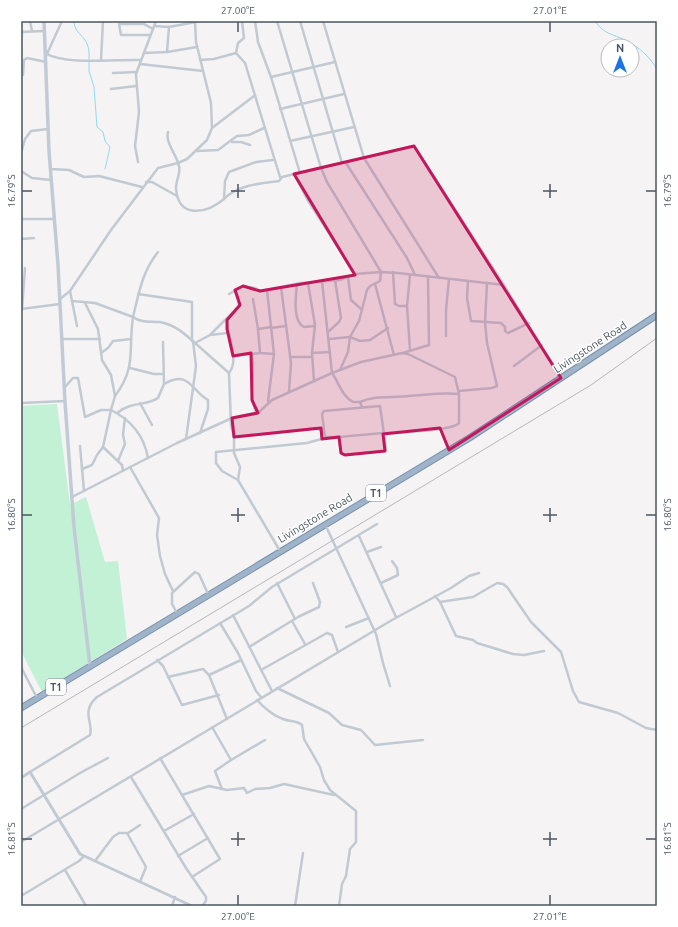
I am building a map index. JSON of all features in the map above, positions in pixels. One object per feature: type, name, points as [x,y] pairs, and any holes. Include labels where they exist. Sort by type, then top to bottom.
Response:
[{"type":"highway","name":"Livingstone Road","points":[[21,708],[449,450],[657,315]]},
{"type":"main road","points":[[44,21],[50,169],[60,299],[64,388],[72,498],[90,666]]},
{"type":"street","points":[[30,21],[32,31]]},
{"type":"street","points":[[46,58],[62,21]]},
{"type":"street","points":[[101,60],[103,21]]},
{"type":"street","points":[[138,162],[135,146],[139,112],[136,86],[137,72],[156,21]]},
{"type":"street","points":[[60,299],[70,292],[145,182],[158,168],[187,159],[210,136],[212,128],[211,103],[197,47],[196,21]]},
{"type":"street","points":[[150,35],[121,35],[119,22],[144,24],[153,28],[169,27],[201,21]]},
{"type":"street","points":[[242,21],[244,38],[238,43],[236,53],[244,63],[280,178]]},
{"type":"street","points":[[255,21],[258,42],[271,77],[300,173]]},
{"type":"street","points":[[277,21],[312,135],[320,168],[381,272],[381,280],[370,286],[367,290],[359,321],[350,337],[348,352],[340,370]]},
{"type":"street","points":[[300,21],[342,163]]},
{"type":"street","points":[[323,21],[364,158],[439,278]]},
{"type":"street","points":[[167,52],[169,27]]},
{"type":"street","points":[[21,32],[45,31]]},
{"type":"street","points":[[144,53],[167,52],[197,47]]},
{"type":"street","points":[[200,60],[214,59],[236,53]]},
{"type":"street","points":[[21,74],[23,75],[24,60],[27,58],[141,60]]},
{"type":"street","points":[[271,77],[335,62]]},
{"type":"street","points":[[140,64],[203,71]]},
{"type":"street","points":[[113,73],[137,72]]},
{"type":"street","points":[[111,89],[136,86]]},
{"type":"street","points":[[280,109],[344,94]]},
{"type":"street","points":[[212,128],[254,96]]},
{"type":"street","points":[[290,140],[354,127]]},
{"type":"street","points":[[196,151],[218,150],[231,142],[237,136],[249,135],[264,128]]},
{"type":"street","points":[[21,152],[25,139],[31,131],[48,129]]},
{"type":"street","points":[[168,132],[168,144],[174,150],[180,167],[177,180],[177,196],[183,207],[195,212],[207,210],[235,191],[262,183],[279,181],[280,178],[294,174],[414,146],[529,323],[561,378]]},
{"type":"street","points":[[231,142],[241,142],[250,145]]},
{"type":"street","points":[[224,199],[225,181],[229,172],[256,162],[274,160]]},
{"type":"street","points":[[346,163],[407,258],[415,275]]},
{"type":"street","points":[[50,169],[69,170],[84,177],[100,176],[142,186]]},
{"type":"street","points":[[21,171],[32,178],[51,180]]},
{"type":"street","points":[[294,174],[307,199],[355,274]]},
{"type":"street","points":[[145,182],[152,182],[177,196]]},
{"type":"street","points":[[21,219],[54,219]]},
{"type":"street","points":[[21,239],[34,238]]},
{"type":"street","points":[[82,469],[92,465],[96,455],[103,447],[115,396],[123,385],[130,368],[133,317],[138,294],[145,272],[158,252]]},
{"type":"street","points":[[25,268],[22,288],[22,309],[60,304]]},
{"type":"street","points":[[230,294],[243,286],[255,288],[260,291],[308,282],[334,280],[355,274],[381,272],[393,272],[504,286]]},
{"type":"street","points":[[393,272],[395,303],[399,306],[407,306]]},
{"type":"street","points":[[410,275],[407,306],[410,350]]},
{"type":"street","points":[[348,277],[351,300],[361,309]]},
{"type":"street","points":[[72,498],[186,439],[232,418],[256,413],[268,402],[332,373],[361,362],[402,353],[429,345],[428,277]]},
{"type":"street","points":[[446,336],[446,310],[449,279]]},
{"type":"street","points":[[329,331],[339,322],[341,318],[334,280]]},
{"type":"street","points":[[322,281],[329,331],[332,373],[339,386],[353,402],[360,402],[370,398],[410,396],[442,392],[459,393],[497,386],[487,343],[485,322],[487,283]]},
{"type":"street","points":[[468,281],[467,298],[470,320],[502,323],[505,327],[505,331],[508,333],[529,323]]},
{"type":"street","points":[[308,282],[314,326],[312,352],[314,381]]},
{"type":"street","points":[[296,284],[298,321],[304,327],[314,326]]},
{"type":"street","points":[[375,284],[394,355]]},
{"type":"street","points":[[281,287],[291,357],[289,392]]},
{"type":"street","points":[[210,335],[212,331],[226,320],[239,305],[235,290]]},
{"type":"street","points":[[268,290],[274,354],[268,402]]},
{"type":"street","points":[[70,292],[77,326]]},
{"type":"street","points":[[138,294],[192,302],[193,341],[196,366],[186,439]]},
{"type":"street","points":[[253,299],[260,353]]},
{"type":"street","points":[[72,301],[95,303],[140,320],[174,326],[229,372]]},
{"type":"street","points":[[85,303],[94,318],[100,339],[103,362],[111,375],[115,396]]},
{"type":"street","points":[[226,320],[233,356],[231,370],[229,372],[232,418],[231,425],[234,437],[234,451],[240,467],[238,480]]},
{"type":"street","points":[[258,329],[286,326]]},
{"type":"street","points":[[329,339],[350,337],[360,341],[370,340],[388,328]]},
{"type":"street","points":[[193,341],[210,335],[228,332]]},
{"type":"street","points":[[62,338],[100,339]]},
{"type":"street","points":[[101,353],[108,348],[113,341],[131,339]]},
{"type":"street","points":[[117,413],[125,406],[156,399],[164,384],[163,342]]},
{"type":"street","points":[[514,366],[542,345]]},
{"type":"street","points":[[312,352],[330,352]]},
{"type":"street","points":[[233,356],[251,353],[274,354]]},
{"type":"street","points":[[251,353],[253,363],[252,400],[256,413]]},
{"type":"street","points":[[280,551],[238,480],[222,470],[216,463],[216,452],[316,442],[324,439],[383,432],[391,433],[458,425],[459,393],[455,377],[402,353]]},
{"type":"street","points":[[291,357],[312,357]]},
{"type":"street","points":[[130,368],[154,374],[163,374]]},
{"type":"street","points":[[64,388],[73,378],[78,378],[85,417],[101,410],[111,410],[131,422],[143,442],[148,458]]},
{"type":"street","points":[[164,384],[179,378],[193,386],[210,403],[200,433]]},
{"type":"street","points":[[21,403],[65,401]]},
{"type":"street","points":[[360,402],[362,407]]},
{"type":"street","points":[[140,403],[152,425]]},
{"type":"street","points":[[324,439],[324,412],[380,406],[386,450],[383,452],[343,455],[341,453],[339,438]]},
{"type":"street","points":[[118,461],[125,444],[123,435],[125,418]]},
{"type":"street","points":[[234,437],[316,428],[321,431],[324,439]]},
{"type":"street","points":[[440,428],[449,450]]},
{"type":"street","points":[[80,446],[84,491]]},
{"type":"street","points":[[103,447],[122,465],[123,471]]},
{"type":"street","points":[[130,468],[159,518],[157,535],[162,568],[173,591],[172,604],[178,613]]},
{"type":"street","points":[[325,524],[369,618],[390,686]]},
{"type":"street","points":[[21,778],[90,736],[89,710],[91,702],[157,660],[249,606],[277,583],[377,524]]},
{"type":"street","points":[[359,536],[382,583],[396,617]]},
{"type":"street","points":[[367,552],[381,546]]},
{"type":"street","points":[[382,583],[398,576],[397,568],[392,561]]},
{"type":"street","points":[[173,591],[196,572],[199,574],[208,594]]},
{"type":"street","points":[[21,842],[396,617],[469,576],[479,573]]},
{"type":"street","points":[[277,583],[305,644]]},
{"type":"street","points":[[440,602],[473,597],[497,583],[503,584],[507,587],[532,622],[561,652],[573,691],[579,702],[612,711],[646,728],[657,730]]},
{"type":"street","points":[[249,647],[319,606],[313,584]]},
{"type":"street","points":[[435,596],[440,602],[456,636],[513,654],[528,655],[544,651]]},
{"type":"street","points":[[233,615],[272,691]]},
{"type":"street","points":[[346,627],[369,618]]},
{"type":"street","points":[[220,623],[241,660],[256,691],[261,697]]},
{"type":"street","points":[[261,670],[282,660],[305,644],[329,633],[332,635],[338,652]]},
{"type":"street","points":[[157,660],[184,706],[219,696]]},
{"type":"street","points":[[210,674],[241,660]]},
{"type":"street","points":[[21,667],[37,698]]},
{"type":"street","points":[[168,677],[203,669],[210,674],[227,719]]},
{"type":"street","points":[[277,688],[329,713],[342,725],[361,730],[375,746],[423,740]]},
{"type":"street","points":[[257,700],[283,720],[296,721],[302,724],[304,738],[320,767],[324,780],[334,795],[353,808],[357,815],[356,842],[350,849],[346,876],[342,884],[338,906]]},
{"type":"street","points":[[212,728],[231,760]]},
{"type":"street","points":[[222,790],[215,771],[265,740]]},
{"type":"street","points":[[21,809],[108,758]]},
{"type":"street","points":[[160,758],[220,859],[191,877]]},
{"type":"street","points":[[30,772],[58,820],[78,851],[84,856],[192,906]]},
{"type":"street","points":[[131,777],[191,877],[206,898],[206,901],[202,906]]},
{"type":"street","points":[[182,795],[209,786],[222,790],[244,788],[248,793],[255,789],[270,788],[284,784],[334,795]]},
{"type":"street","points":[[164,831],[194,814]]},
{"type":"street","points":[[95,861],[113,837],[119,833],[127,833],[140,825]]},
{"type":"street","points":[[127,833],[146,867],[140,882]]},
{"type":"street","points":[[178,856],[208,838]]},
{"type":"street","points":[[295,906],[303,853]]},
{"type":"street","points":[[21,896],[65,870],[84,856]]},
{"type":"street","points":[[65,870],[86,906]]},
{"type":"street","points":[[172,906],[175,897]]},
{"type":"highlighted area","points":[[414,146],[561,378],[449,450],[440,428],[383,434],[385,451],[345,455],[341,453],[339,437],[322,439],[321,428],[234,437],[232,418],[258,413],[252,400],[251,353],[233,356],[227,329],[227,320],[240,305],[235,290],[243,286],[260,291],[355,275],[294,174]]},
{"type":"green space","points":[[57,404],[70,505],[86,497],[105,562],[118,561],[127,639],[42,692],[21,651],[21,406]]},
{"type":"waterway","points":[[74,21],[77,30],[88,45],[89,59]]},
{"type":"waterway","points":[[595,21],[601,29],[625,40],[639,49],[651,60],[657,69]]},
{"type":"waterway","points":[[89,62],[89,71],[94,87],[97,127],[103,132],[105,141],[110,147],[105,169]]},
{"type":"railway","points":[[21,728],[591,385],[657,338]]}]
